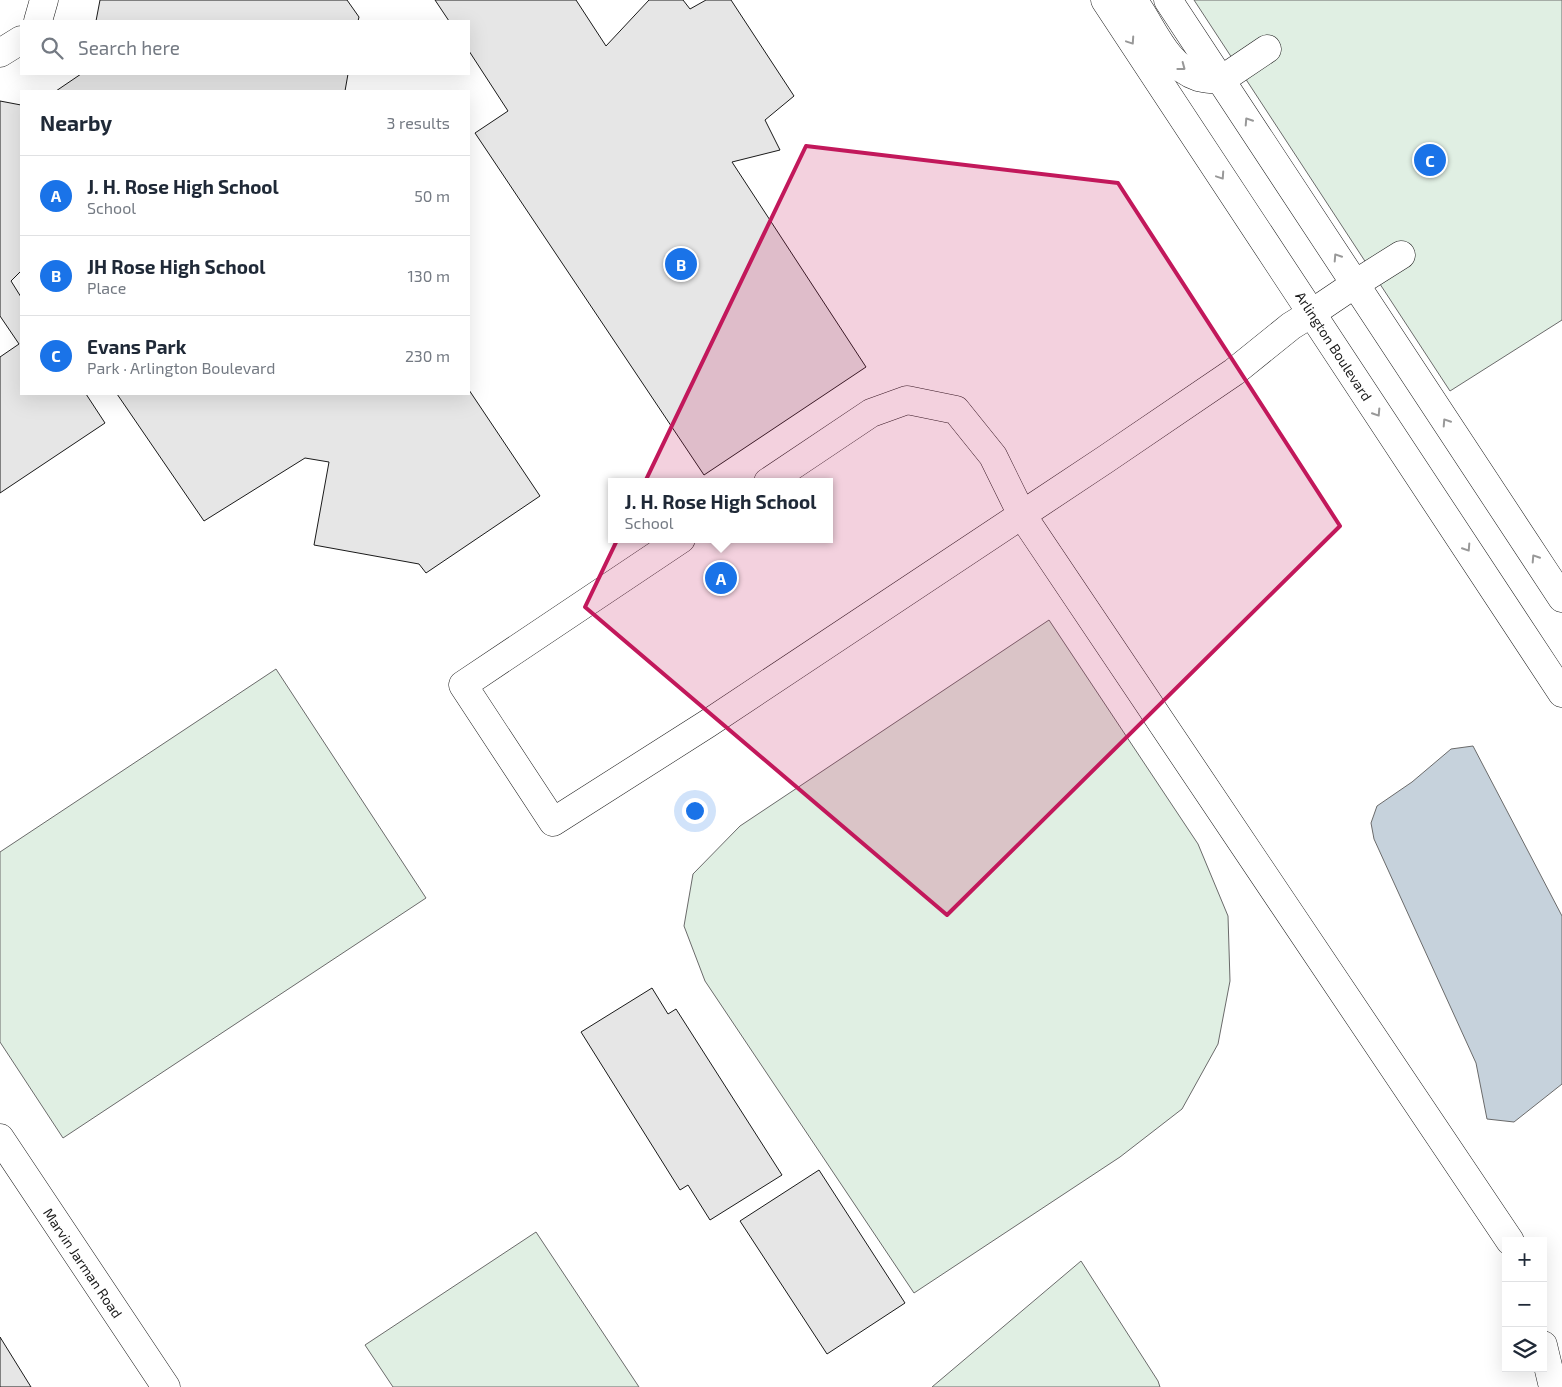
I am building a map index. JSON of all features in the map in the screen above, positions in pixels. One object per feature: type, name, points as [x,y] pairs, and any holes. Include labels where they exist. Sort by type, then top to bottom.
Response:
[{"type":"main road","points":[[38,20],[44,0]]},
{"type":"main road","name":"Arlington Boulevard","points":[[1104,0],[1562,693]]},
{"type":"main road","points":[[1133,0],[1167,52],[1180,68],[1198,77],[1221,80],[1267,49]]},
{"type":"main road","points":[[1168,0],[1562,598]]},
{"type":"main road","points":[[0,53],[20,41]]},
{"type":"main road","points":[[675,543],[463,685],[553,822],[707,724],[1022,514],[1234,372],[1291,326],[1401,255]]},
{"type":"main road","points":[[774,478],[871,413],[907,400],[956,410],[993,456],[1022,514],[1507,1237]]},
{"type":"main road","name":"Marvin Jarman Road","points":[[0,1138],[166,1387]]},
{"type":"main road","points":[[1547,1362],[1553,1387]]},
{"type":"highlighted area","points":[[806,146],[1118,183],[1340,526],[947,915],[585,607]]},
{"type":"green space","points":[[1194,0],[1562,0],[1562,320],[1450,391]]},
{"type":"green space","points":[[1049,620],[1198,844],[1228,916],[1230,981],[1218,1044],[1182,1109],[1120,1157],[914,1293],[705,981],[684,926],[693,874],[740,826]]},
{"type":"green space","points":[[276,669],[426,898],[63,1138],[0,1042],[0,852]]},
{"type":"green space","points":[[536,1232],[639,1387],[393,1387],[365,1345]]},
{"type":"green space","points":[[1081,1261],[1160,1387],[932,1387]]},
{"type":"shaded area","points":[[1473,746],[1562,916],[1562,1084],[1514,1122],[1487,1119],[1476,1063],[1374,839],[1371,823],[1377,806],[1412,782],[1451,749]]},
{"type":"building","points":[[100,0],[347,0],[359,17],[358,20],[96,20]]},
{"type":"building","points":[[435,0],[576,0],[606,46],[649,0],[683,0],[690,9],[706,0],[731,0],[794,96],[765,120],[780,150],[732,162],[866,367],[704,475],[475,133],[508,111],[470,53],[470,20],[448,20]]},
{"type":"building","points":[[80,75],[348,75],[345,90],[57,90]]},
{"type":"building","points":[[0,101],[20,105],[20,272],[11,281],[20,295],[20,395],[87,395],[105,423],[0,493],[0,357],[19,344],[0,316]]},
{"type":"building","points":[[470,391],[540,496],[426,573],[419,564],[314,545],[329,462],[305,458],[204,521],[118,395],[470,395]]},
{"type":"building","points":[[652,988],[668,1014],[676,1009],[782,1175],[710,1220],[688,1185],[680,1190],[581,1032]]},
{"type":"building","points":[[819,1170],[905,1303],[827,1354],[740,1221]]},
{"type":"building","points":[[0,1337],[31,1387],[0,1387]]},
{"type":"place","name":"Evans Park","points":[[1430,160]]},
{"type":"place","name":"JH Rose High School","points":[[681,264]]},
{"type":"place","name":"J. H. Rose High School","points":[[721,578]]}]
